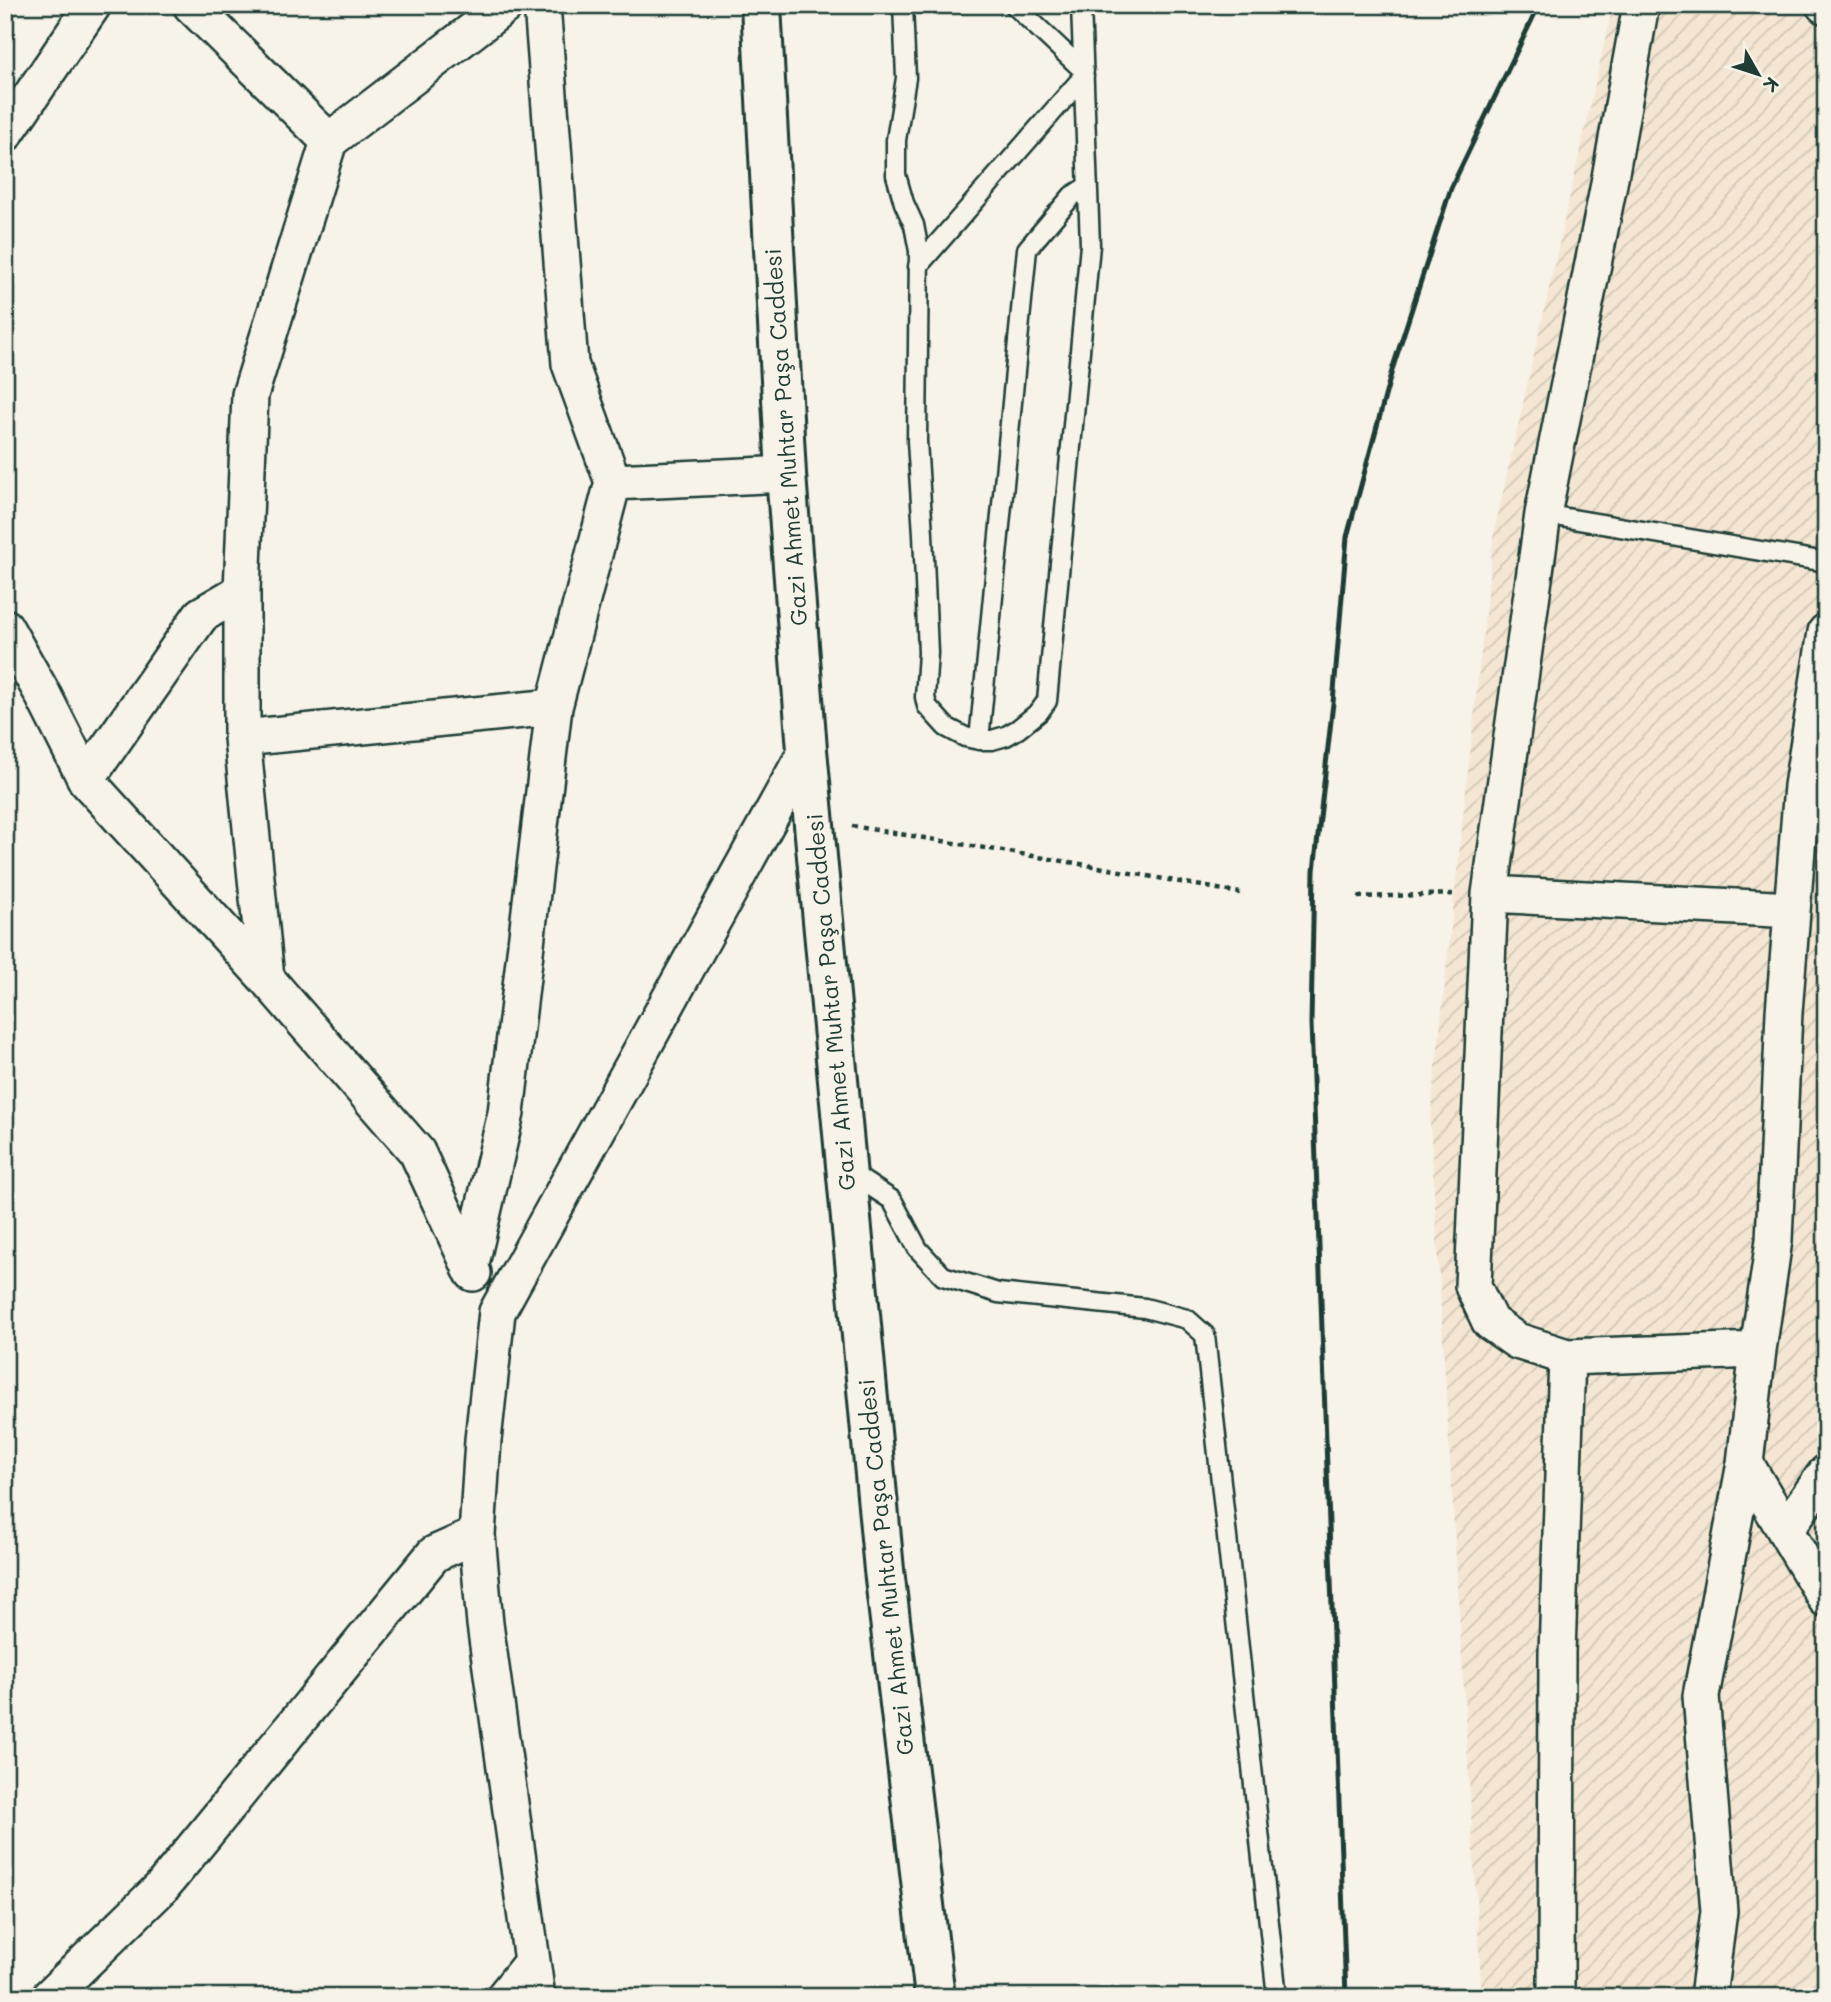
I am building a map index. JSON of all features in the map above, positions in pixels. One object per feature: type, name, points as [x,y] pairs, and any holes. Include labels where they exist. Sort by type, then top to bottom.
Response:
[{"type":"street","points":[[5,134],[93,5]]},
{"type":"street","points":[[191,5],[329,141]]},
{"type":"street","points":[[266,978],[242,738],[242,591],[250,395],[329,141],[506,5]]},
{"type":"street","points":[[470,1268],[506,1113],[554,707],[613,482],[570,364],[542,5]]},
{"type":"street","name":"Gazi Ahmet Muhtar Paşa Caddesi","points":[[761,5],[786,474],[813,819],[884,1570],[935,1997]]},
{"type":"street","points":[[1641,5],[1608,189],[1543,514],[1490,894],[1473,1286],[1490,1322],[1517,1341],[1567,1357],[1758,1350]]},
{"type":"street","points":[[613,482],[786,474]]},
{"type":"street","points":[[86,780],[201,615],[242,591]]},
{"type":"street","points":[[5,627],[86,780],[266,978],[417,1152],[470,1268],[497,1312]]},
{"type":"street","points":[[1708,1997],[1719,1911],[1701,1696],[1745,1463],[1774,1240],[1784,1012],[1802,786],[1826,632]]},
{"type":"street","points":[[242,738],[554,707]]},
{"type":"street","points":[[537,1997],[485,1624],[477,1535],[483,1440],[497,1312],[807,750]]},
{"type":"street","points":[[1490,894],[1792,910]]},
{"type":"street","points":[[1556,1997],[1557,1653],[1567,1357]]},
{"type":"street","points":[[1745,1463],[1826,1599]]},
{"type":"street","points":[[1785,1530],[1826,1473]]},
{"type":"street","points":[[49,1997],[161,1888],[434,1554],[477,1535]]},
{"type":"street","points":[[504,1997],[532,1962]]},
{"type":"lane","points":[[903,5],[906,78],[896,140],[896,175],[914,225],[919,251],[917,441],[928,653],[925,697],[927,706],[946,727],[965,737],[979,740],[1006,736],[1039,712],[1047,701],[1090,245],[1081,5]]},
{"type":"lane","points":[[1014,5],[1084,74]]},
{"type":"lane","points":[[918,266],[1084,74]]},
{"type":"lane","points":[[979,740],[1027,249],[1072,196],[1088,186]]},
{"type":"lane","points":[[1543,514],[1826,562]]},
{"type":"lane","points":[[846,1170],[891,1200],[918,1249],[943,1276],[998,1293],[1145,1308],[1187,1319],[1205,1335],[1277,1997]]},
{"type":"path","points":[[813,819],[1240,893]]},
{"type":"path","points":[[1358,897],[1490,894]]},
{"type":"shaded area","points":[[1613,5],[1826,5],[1826,1997],[1482,1997],[1430,1122],[1494,532]]},
{"type":"railway","points":[[1346,1997],[1311,1023],[1314,871],[1333,703],[1347,537],[1393,367],[1451,188],[1539,5]]}]
